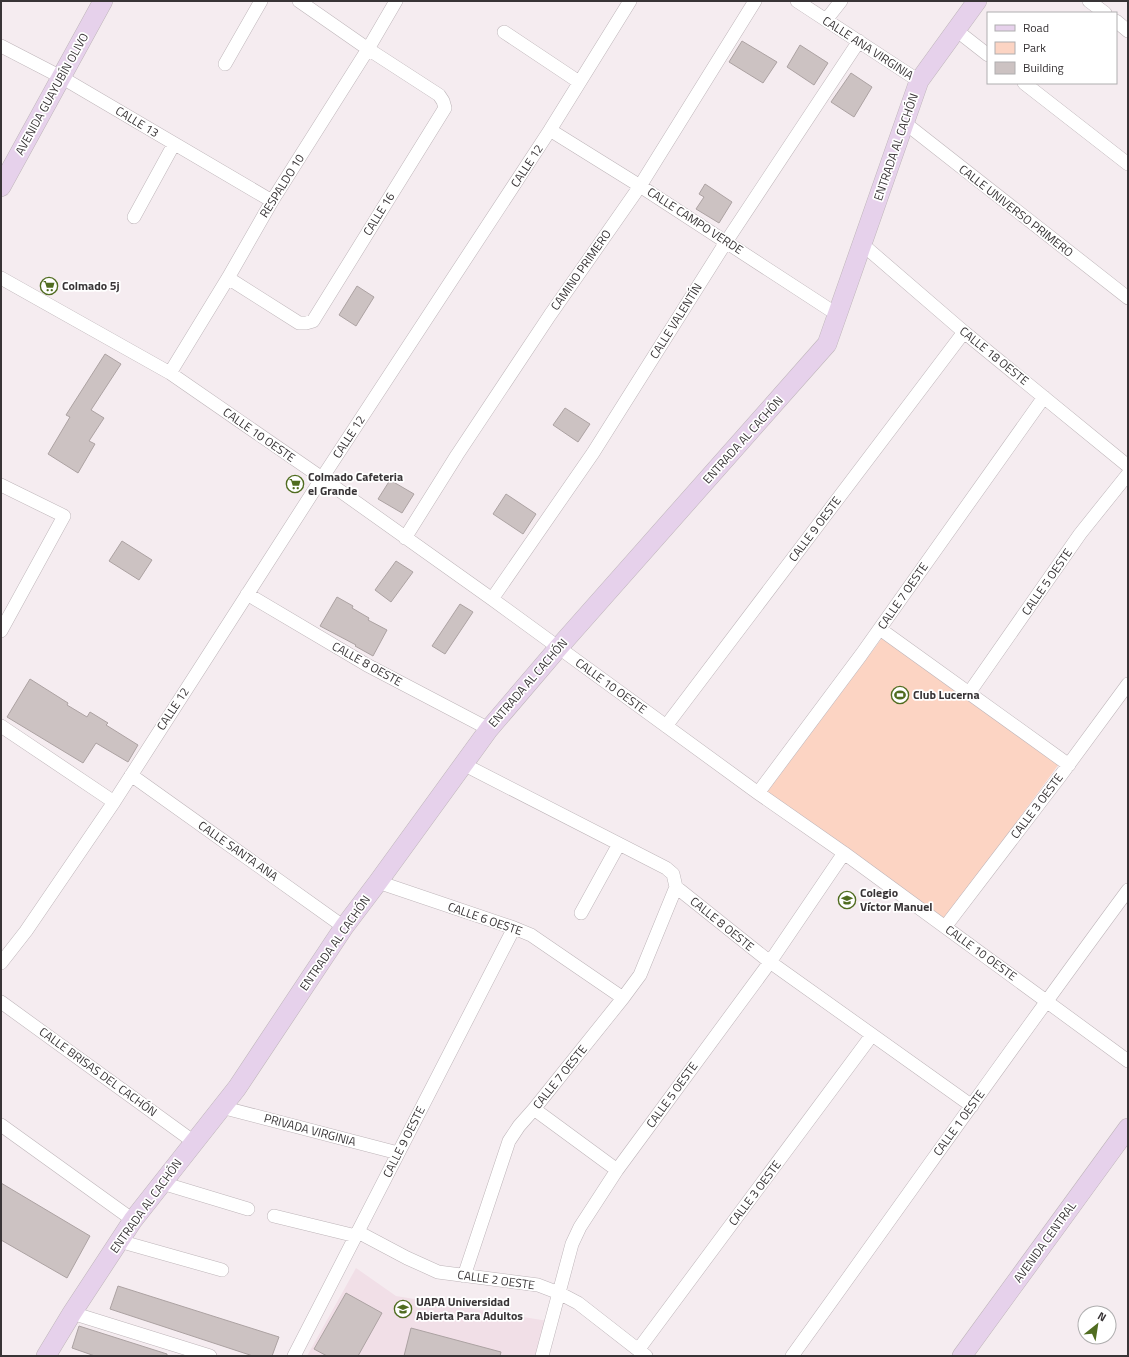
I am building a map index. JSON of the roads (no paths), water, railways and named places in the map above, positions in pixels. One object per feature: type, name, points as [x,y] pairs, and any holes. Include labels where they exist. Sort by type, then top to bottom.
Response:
[{"type":"street","name":"AVENIDA GUAYUBÍN OLIVO","points":[[1,187],[103,1]]},
{"type":"street","points":[[225,64],[261,1]]},
{"type":"street","points":[[299,1],[368,50]]},
{"type":"street","name":"RESPALDO 10","points":[[170,373],[228,278],[272,201],[368,50],[396,1]]},
{"type":"street","name":"CALLE 12","points":[[1,963],[26,931],[114,802],[322,478],[550,130],[630,1]]},
{"type":"street","name":"CAMINO PRIMERO","points":[[405,538],[457,455],[546,322],[640,186],[755,1]]},
{"type":"street","name":"CALLE ANA VIRGINIA","points":[[798,1],[919,82]]},
{"type":"street","points":[[826,20],[841,1]]},
{"type":"street","name":"ENTRADA AL CACHÓN","points":[[46,1356],[72,1313],[133,1220],[237,1088],[344,927],[489,729],[559,647],[827,344],[919,82],[977,1]]},
{"type":"street","points":[[1089,1],[1106,8]]},
{"type":"street","points":[[1117,22],[1128,31]]},
{"type":"street","points":[[956,30],[987,54]]},
{"type":"street","points":[[504,32],[579,82]]},
{"type":"street","name":"CALLE VALENTÍN","points":[[492,599],[593,453],[726,242],[859,41]]},
{"type":"street","name":"CALLE 13","points":[[1,46],[61,77],[272,201]]},
{"type":"street","name":"CALLE 16","points":[[228,278],[299,323],[313,321],[445,108],[439,95],[368,50]]},
{"type":"street","points":[[1025,84],[1128,164]]},
{"type":"street","name":"CALLE UNIVERSO PRIMERO","points":[[905,123],[1128,298]]},
{"type":"street","name":"CALLE CAMPO VERDE","points":[[550,130],[640,186],[838,315]]},
{"type":"street","points":[[134,217],[174,144]]},
{"type":"street","name":"CALLE 18 OESTE","points":[[862,244],[964,332],[1128,466]]},
{"type":"street","name":"CALLE 10 OESTE","points":[[1,278],[170,373],[322,478],[559,647],[758,793],[844,853],[1128,1061]]},
{"type":"street","name":"CALLE 9 OESTE","points":[[666,726],[964,332]]},
{"type":"street","name":"CALLE 7 OESTE","points":[[758,793],[880,629],[1044,397]]},
{"type":"street","name":"CALLE 5 OESTE","points":[[969,693],[1080,534],[1128,474]]},
{"type":"street","points":[[1,485],[64,516],[1,631]]},
{"type":"street","name":"CALLE 8 OESTE","points":[[248,594],[366,665],[489,729]]},
{"type":"street","points":[[880,629],[1069,764]]},
{"type":"street","name":"CALLE 3 OESTE","points":[[945,927],[1128,684]]},
{"type":"street","points":[[1,726],[114,802]]},
{"type":"street","name":"CALLE 8 OESTE","points":[[463,764],[666,868],[673,874],[676,887],[770,962],[972,1106]]},
{"type":"street","name":"CALLE SANTA ANA","points":[[131,775],[344,927]]},
{"type":"street","points":[[581,913],[619,844]]},
{"type":"street","name":"CALLE 5 OESTE","points":[[542,1356],[572,1244],[580,1227],[616,1170],[770,962],[844,853]]},
{"type":"street","name":"CALLE 6 OESTE","points":[[378,882],[531,935],[623,998]]},
{"type":"street","name":"CALLE 7 OESTE","points":[[464,1276],[509,1141],[519,1126],[640,975],[676,887]]},
{"type":"street","name":"CALLE 1 OESTE","points":[[792,1356],[972,1106],[1046,1000],[1128,890]]},
{"type":"street","name":"CALLE 9 OESTE","points":[[294,1356],[514,928]]},
{"type":"street","name":"CALLE BRISAS DEL CACHÓN","points":[[1,1002],[194,1142]]},
{"type":"street","name":"CALLE 3 OESTE","points":[[642,1353],[872,1035]]},
{"type":"street","name":"PRIVADA VIRGINIA","points":[[221,1107],[398,1153]]},
{"type":"street","points":[[534,1109],[616,1170]]},
{"type":"street","points":[[1,1125],[133,1220]]},
{"type":"street","name":"AVENIDA CENTRAL","points":[[962,1356],[1128,1128]]},
{"type":"street","points":[[162,1183],[248,1209]]},
{"type":"street","name":"CALLE 2 OESTE","points":[[274,1216],[357,1234],[438,1272],[538,1285],[559,1293],[578,1303],[642,1353]]},
{"type":"street","points":[[119,1241],[222,1270]]},
{"type":"street","points":[[72,1313],[210,1356]]},
{"type":"place","name":"Colmado 5j","points":[[49,286]]},
{"type":"place","name":"Colmado Cafeteria el Grande","points":[[295,484]]},
{"type":"place","name":"Club Lucerna","points":[[900,695]]},
{"type":"place","name":"Colegio Víctor Manuel","points":[[847,900]]},
{"type":"place","name":"UAPA Universidad Abierta Para Adultos","points":[[403,1309]]}]
